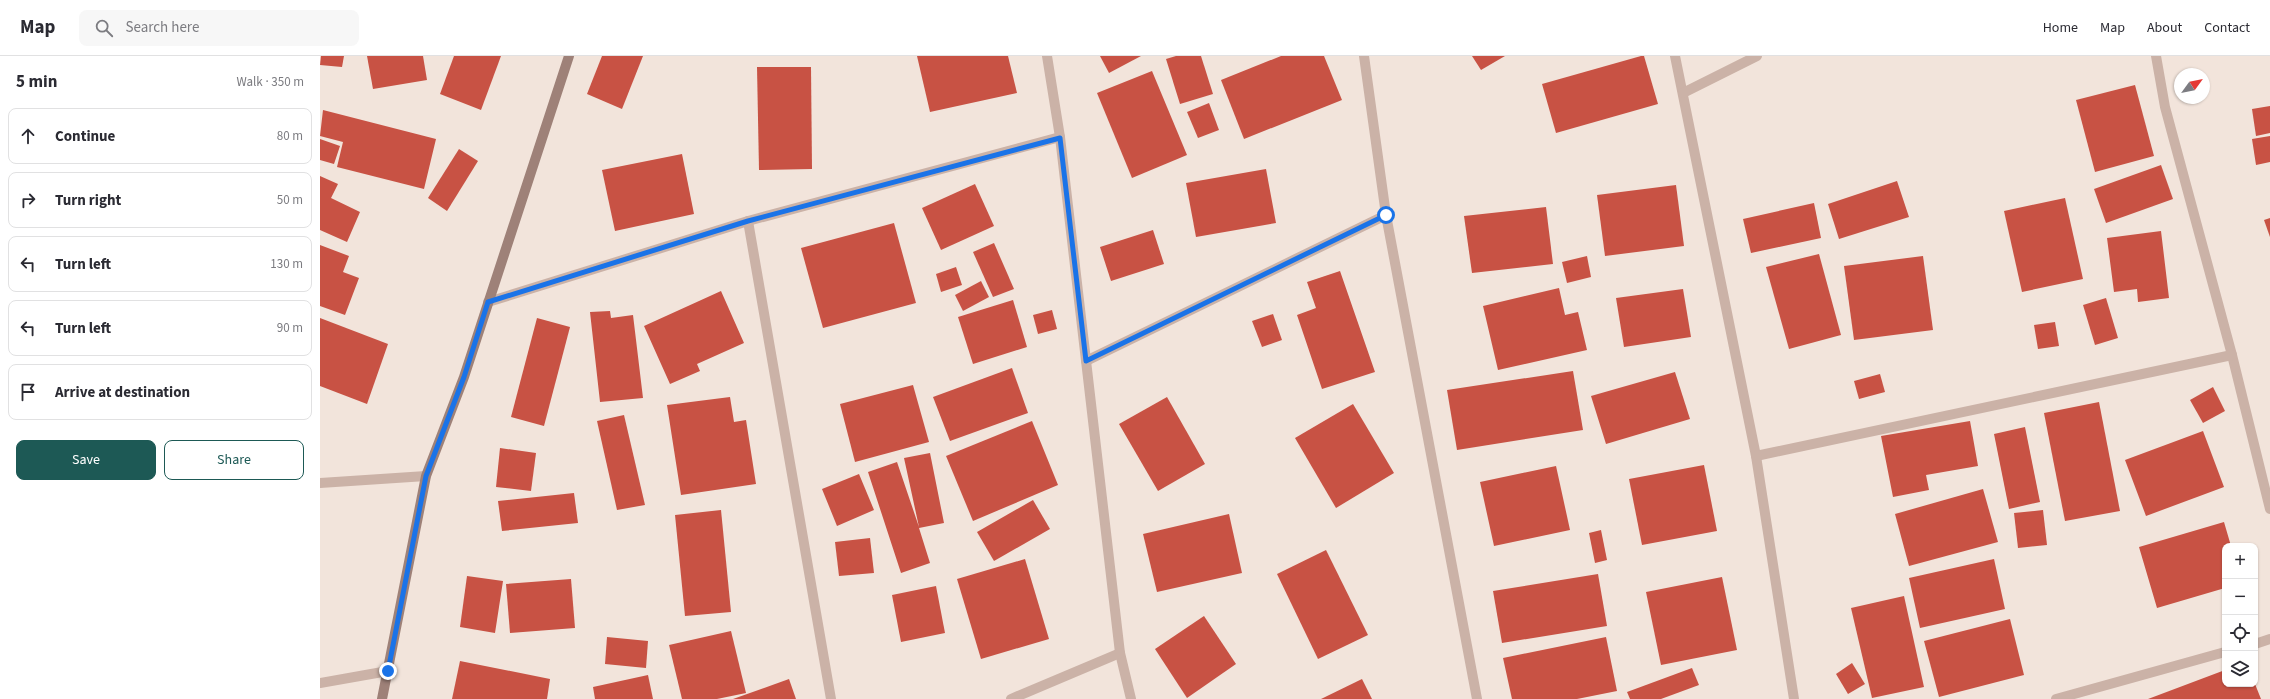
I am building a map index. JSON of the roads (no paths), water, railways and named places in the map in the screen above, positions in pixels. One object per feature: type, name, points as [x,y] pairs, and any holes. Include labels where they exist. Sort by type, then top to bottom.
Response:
[{"type":"street","points":[[382,699],[426,476],[464,377],[569,56]]},
{"type":"street","points":[[1047,56],[1060,138],[1120,653],[1131,699]]},
{"type":"street","points":[[1364,56],[1386,215],[1477,699]]},
{"type":"street","points":[[1675,56],[1756,456],[1794,699]]},
{"type":"street","points":[[1683,93],[1756,56]]},
{"type":"street","points":[[2156,56],[2164,107],[2232,354],[2270,509]]},
{"type":"street","points":[[488,302],[748,221],[1060,138]]},
{"type":"street","points":[[1086,361],[1386,215]]},
{"type":"street","points":[[748,221],[831,699]]},
{"type":"street","points":[[1756,456],[2232,354]]},
{"type":"street","points":[[320,483],[426,476]]},
{"type":"street","points":[[2258,643],[2270,639]]},
{"type":"street","points":[[1011,699],[1120,653]]},
{"type":"street","points":[[2056,699],[2222,653]]},
{"type":"street","points":[[320,683],[388,671]]}]
